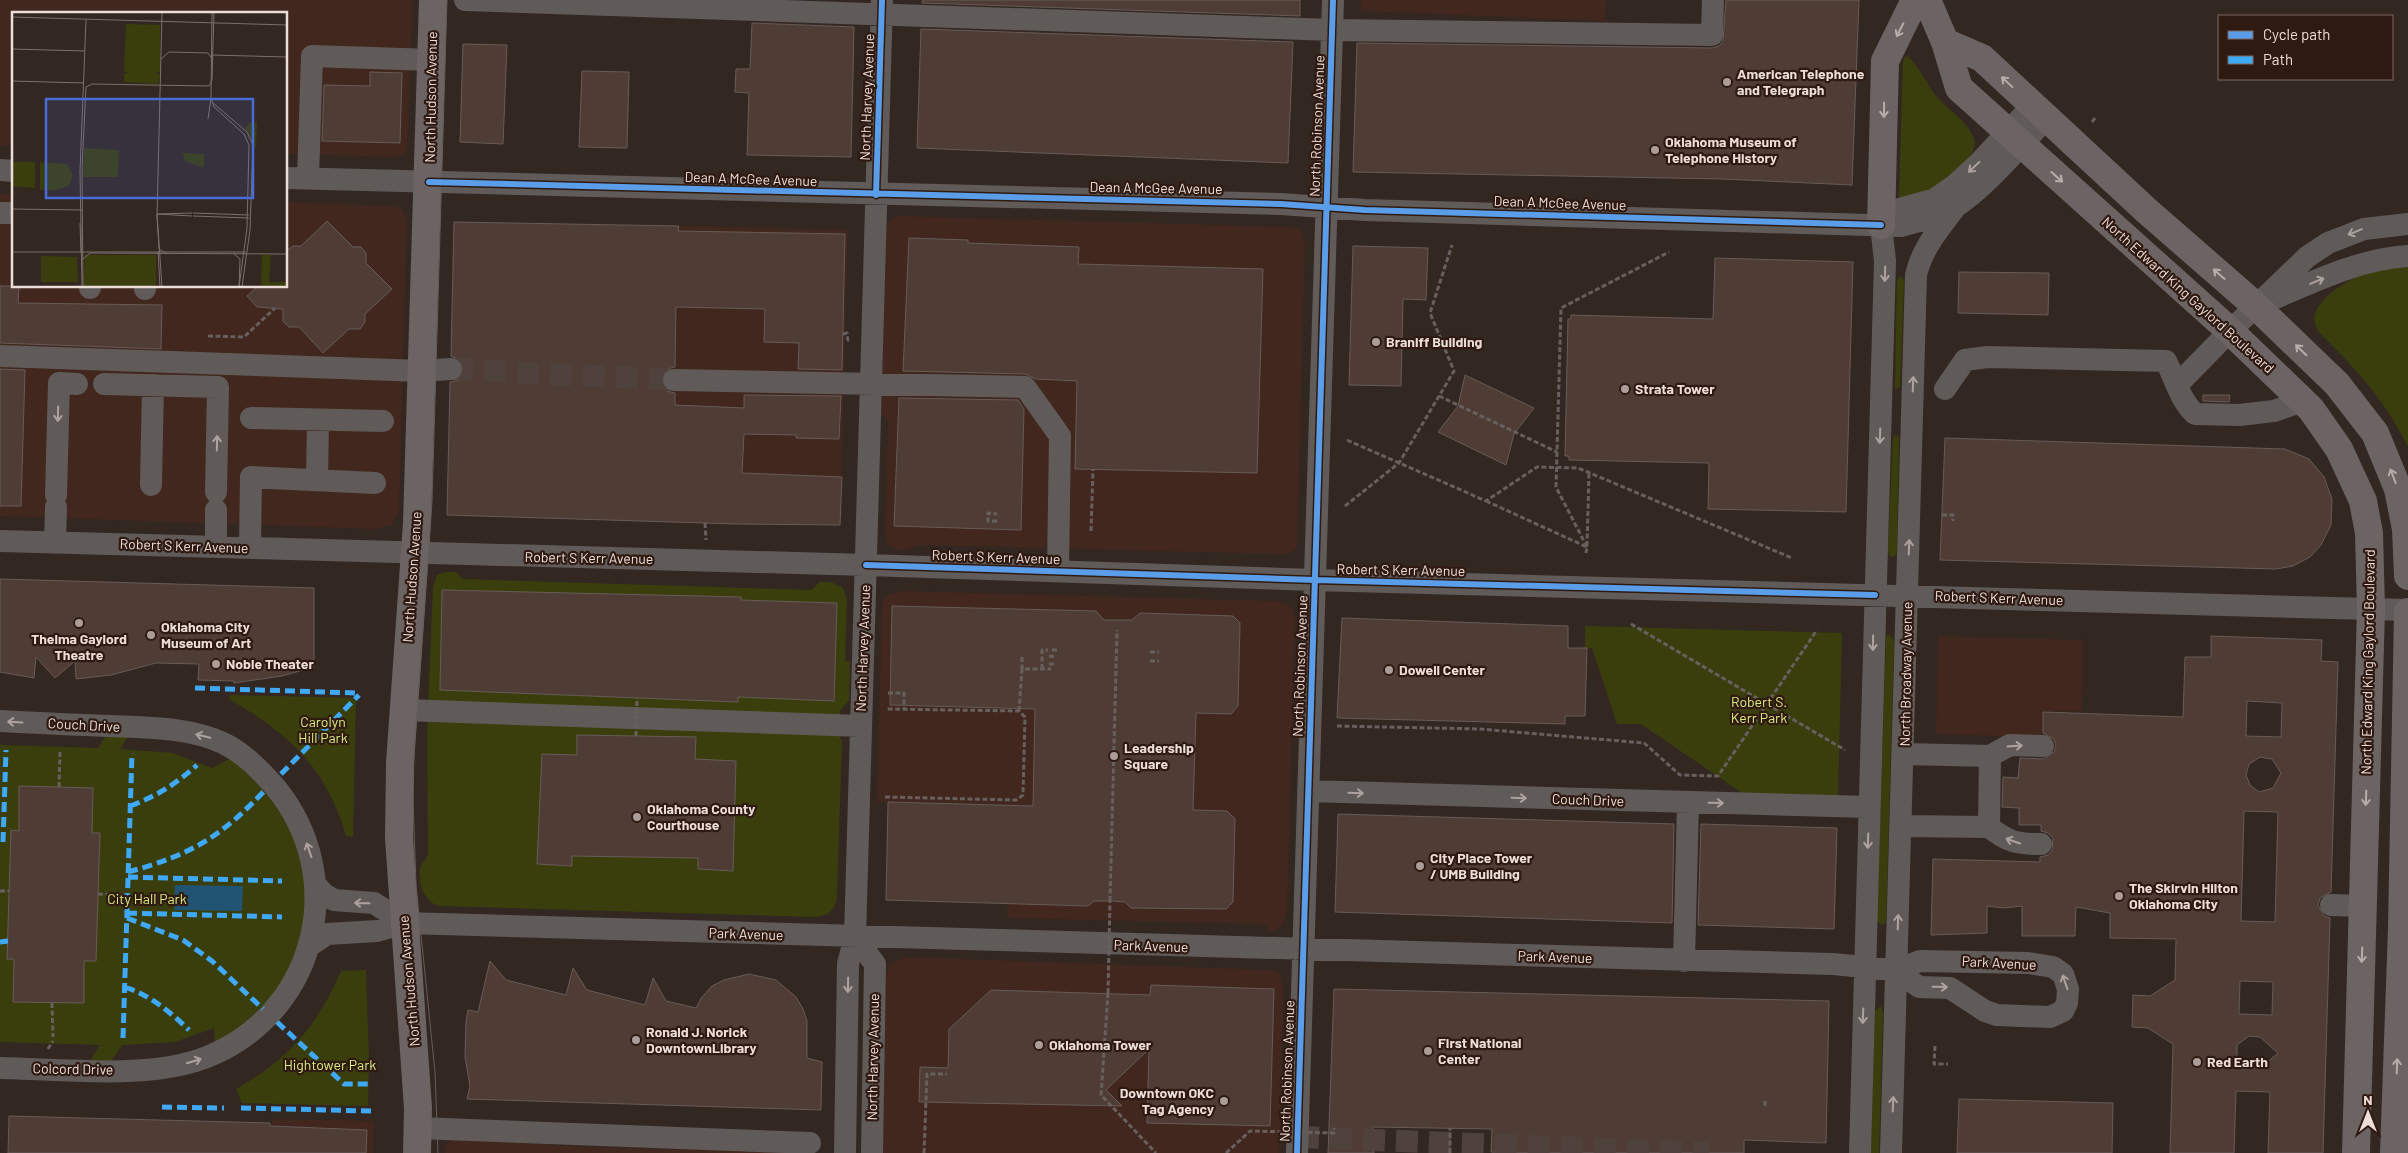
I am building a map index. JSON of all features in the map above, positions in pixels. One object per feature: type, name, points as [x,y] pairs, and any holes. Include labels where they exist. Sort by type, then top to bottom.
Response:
[{"type":"main road","name":"North Hudson Avenue","points":[[417,1140],[418,1108],[399,838],[422,371],[433,0]]},
{"type":"main road","points":[[1881,225],[1885,61],[1915,0]]},
{"type":"main road","points":[[1927,0],[1945,42],[1982,58],[2256,306],[2337,384],[2375,433],[2398,489],[2406,528],[2408,576]]},
{"type":"main road","name":"North Edward King Gaylord Boulevard","points":[[1945,42],[1960,88],[2230,331],[2303,401],[2339,449],[2363,501],[2369,533],[2371,609],[2356,1153]]},
{"type":"main road","points":[[2394,1153],[2404,982],[2402,928],[2408,611]]},
{"type":"main road","points":[[2363,906],[2387,914],[2402,928]]},
{"type":"street","points":[[465,0],[882,7],[1332,30],[1712,35],[1713,0]]},
{"type":"street","name":"North Robinson Avenue","points":[[1297,1153],[1333,0]]},
{"type":"street","name":"North Harvey Avenue","points":[[846,1153],[848,964],[855,937],[882,7]]},
{"type":"street","points":[[297,178],[312,56],[432,60]]},
{"type":"street","name":"Dean A McGee Avenue","points":[[297,178],[876,195],[1282,204],[1327,208],[1901,226],[1928,219],[1956,206],[1981,185],[2015,138],[2040,111]]},
{"type":"street","name":"Dean A McGee Avenue","points":[[1881,225],[1899,209],[1935,199],[2015,138]]},
{"type":"street","name":"North Broadway Avenue","points":[[1891,1153],[1902,826],[1916,275],[1920,260],[1928,244],[1956,206]]},
{"type":"street","points":[[2178,384],[2295,268],[2328,243],[2364,228],[2408,224]]},
{"type":"street","points":[[1860,1153],[1885,261],[1881,225]]},
{"type":"street","points":[[2256,306],[2359,264],[2388,257],[2408,256]]},
{"type":"street","points":[[0,356],[422,371],[451,369]]},
{"type":"street","points":[[1945,389],[1965,360],[1987,357],[2166,361],[2178,384],[2184,404],[2195,414],[2239,415],[2274,412],[2303,401]]},
{"type":"street","points":[[674,380],[1025,386],[1060,436],[1058,571]]},
{"type":"street","points":[[55,543],[59,383],[77,384]]},
{"type":"street","points":[[104,384],[218,387],[216,547]]},
{"type":"street","points":[[151,485],[153,386]]},
{"type":"street","points":[[251,418],[382,421]]},
{"type":"street","points":[[317,480],[318,420]]},
{"type":"street","points":[[250,548],[251,477],[375,483]]},
{"type":"street","name":"Robert S Kerr Avenue","points":[[0,541],[2408,611]]},
{"type":"street","points":[[404,710],[861,726]]},
{"type":"street","name":"Couch Drive","points":[[0,721],[169,729],[205,736],[224,743],[262,772],[295,816],[310,850],[316,885]]},
{"type":"street","points":[[1904,754],[1990,756],[2010,745],[2043,746]]},
{"type":"street","points":[[1989,827],[1990,756]]},
{"type":"street","name":"Couch Drive","points":[[1308,791],[1869,807]]},
{"type":"street","points":[[1684,960],[1688,802]]},
{"type":"street","points":[[1902,826],[1989,827],[2007,840],[2017,844],[2041,844]]},
{"type":"street","points":[[316,885],[324,894],[334,900],[374,903],[405,923]]},
{"type":"street","name":"Colcord Drive","points":[[0,1068],[146,1070],[191,1063],[211,1056],[242,1040],[277,1006],[294,981],[309,946],[315,912],[316,885]]},
{"type":"street","points":[[2331,905],[2363,906]]},
{"type":"street","name":"Park Avenue","points":[[309,946],[327,934],[377,931],[405,923],[1832,964],[1896,970],[1920,960],[2028,963],[2053,967],[2063,974],[2068,989],[2067,1003],[2062,1011],[2050,1017],[1997,1015],[1985,1011],[1950,988],[1919,987],[1896,970]]},
{"type":"street","name":"North Harvey Avenue","points":[[855,937],[875,964],[872,1153]]},
{"type":"street","points":[[417,1140],[810,1143]]},
{"type":"path","points":[[1345,506],[1399,463],[1454,371],[1430,312],[1452,245]]},
{"type":"path","points":[[1586,547],[1556,486],[1561,308],[1669,252]]},
{"type":"path","points":[[208,336],[244,337],[274,308]]},
{"type":"path","points":[[843,334],[846,333],[848,340]]},
{"type":"path","points":[[1439,396],[1557,452]]},
{"type":"path","points":[[1347,440],[1586,547]]},
{"type":"path","points":[[1486,501],[1537,467],[1578,468],[1792,558]]},
{"type":"path","points":[[1091,531],[1093,470]]},
{"type":"path","points":[[1586,553],[1589,473]]},
{"type":"path","points":[[997,514],[988,513],[988,521],[997,521]]},
{"type":"path","points":[[1942,515],[1953,515],[1953,521]]},
{"type":"path","points":[[1631,624],[1845,750]]},
{"type":"path","points":[[1117,630],[1108,993],[1101,1095],[1156,1153]]},
{"type":"path","points":[[1337,726],[1480,729],[1644,744],[1680,775],[1718,776],[1817,630]]},
{"type":"path","points":[[1042,670],[1042,650],[1052,650]]},
{"type":"path","points":[[1150,652],[1159,652]]},
{"type":"path","points":[[1049,656],[1056,657]]},
{"type":"path","points":[[1019,711],[1022,657]]},
{"type":"path","points":[[1150,661],[1159,661]]},
{"type":"path","points":[[1049,664],[1056,664]]},
{"type":"path","points":[[1022,670],[1052,670]]},
{"type":"path","points":[[888,693],[904,693],[904,709]]},
{"type":"path","points":[[636,736],[637,698]]},
{"type":"path","points":[[885,797],[1016,800],[1023,795],[1025,737],[1025,717],[1019,711],[887,709]]},
{"type":"path","points":[[59,787],[60,752]]},
{"type":"path","points":[[0,891],[9,892]]},
{"type":"path","points":[[98,894],[128,895]]},
{"type":"path","points":[[52,1002],[53,1037]]},
{"type":"path","points":[[1935,1046],[1934,1064],[1948,1064]]},
{"type":"path","points":[[924,1153],[927,1074],[947,1074]]},
{"type":"path","points":[[1226,1153],[1250,1131],[1334,1133],[1334,1128]]},
{"type":"path","points":[[1450,1128],[1450,1153]]},
{"type":"shaded area","points":[[0,0],[413,0],[407,150],[402,155],[396,157],[288,154],[288,12],[12,12],[12,145],[0,145]]},
{"type":"shaded area","points":[[1361,0],[1606,0],[1605,21],[1361,11]]},
{"type":"shaded area","points":[[0,194],[12,194],[12,288],[288,288],[288,202],[394,206],[401,208],[407,220],[399,510],[392,525],[377,529],[0,516]]},
{"type":"shaded area","points":[[897,216],[1291,227],[1299,229],[1303,234],[1305,242],[1297,546],[1292,552],[1285,554],[918,545],[907,550],[899,550],[887,544],[885,537],[888,419],[881,415],[886,229],[888,223]]},
{"type":"shaded area","points":[[679,226],[848,230],[840,525],[740,524],[744,439],[714,438],[675,405]]},
{"type":"shaded area","name":"Leadership Square","points":[[900,591],[1276,601],[1287,604],[1293,609],[1295,617],[1287,912],[1282,926],[1274,931],[1267,931],[1267,924],[1007,918],[1010,805],[877,802],[882,610],[883,601],[888,595]]},
{"type":"shaded area","points":[[1938,636],[2083,640],[2082,711],[2043,711],[2042,737],[1936,734]]},
{"type":"shaded area","points":[[905,957],[1273,970],[1280,974],[1283,989],[1279,1153],[881,1153],[885,977],[891,963]]},
{"type":"shaded area","points":[[272,1119],[374,1121],[373,1153],[271,1153]]},
{"type":"shaded area","points":[[453,1139],[585,1147],[806,1153],[445,1153],[445,1146]]},
{"type":"green space","points":[[1906,56],[1918,68],[1936,96],[1967,127],[1974,139],[1974,145],[1969,159],[1944,183],[1920,194],[1899,198],[1903,60]]},
{"type":"green space","points":[[2408,267],[2408,447],[2390,415],[2368,385],[2318,331],[2315,313],[2327,297],[2354,278],[2373,272]]},
{"type":"green space","points":[[1900,276],[1904,280],[1900,387],[1895,390],[1897,280]]},
{"type":"green space","points":[[1893,436],[1899,437],[1897,554],[1893,557],[1888,552]]},
{"type":"green space","name":"Oklahoma County Courthouse","points":[[445,572],[456,572],[462,579],[811,590],[820,582],[831,582],[843,588],[847,600],[845,661],[850,661],[849,701],[840,710],[840,738],[842,741],[837,896],[831,911],[816,917],[440,906],[430,901],[423,890],[420,872],[421,866],[428,855],[427,734],[433,587],[437,575]]},
{"type":"green space","name":"Robert S. Kerr Park","points":[[1585,626],[1842,633],[1838,798],[1745,795],[1641,724],[1617,724],[1592,648],[1585,648]]},
{"type":"green space","points":[[1890,635],[1894,641],[1886,922],[1882,925],[1877,922],[1886,636]]},
{"type":"green space","name":"Carolyn Hill Park","points":[[229,695],[356,698],[353,837],[346,836],[328,790],[302,755],[270,725],[229,699]]},
{"type":"green space","name":"City Hall Park","points":[[109,730],[130,734],[120,749],[173,753],[212,768],[230,759],[257,778],[290,824],[307,883],[301,944],[280,988],[249,1024],[215,1043],[214,1028],[175,1042],[122,1045],[110,1063],[93,1063],[91,1059],[100,1045],[0,1042],[0,745],[98,748]]},
{"type":"green space","name":"Hightower Park","points":[[366,970],[369,1059],[368,1106],[242,1103],[236,1089],[271,1066],[299,1040],[322,1009],[341,971]]},
{"type":"green space","points":[[1881,1006],[1883,1013],[1879,1153],[1871,1153],[1875,1011]]},
{"type":"water","points":[[175,885],[243,886],[242,911],[174,910]]},
{"type":"building","points":[[923,0],[1300,0],[1300,16],[922,3]]},
{"type":"building","points":[[1726,0],[1859,0],[1852,185],[1723,179],[1353,172],[1357,43],[1712,48],[1719,46],[1723,41]]},
{"type":"building","points":[[752,23],[854,27],[851,157],[747,155],[749,93],[735,92],[736,69],[750,69]]},
{"type":"building","points":[[921,29],[1293,42],[1288,163],[917,148]]},
{"type":"building","points":[[463,44],[507,45],[503,144],[460,142]]},
{"type":"building","points":[[582,71],[629,72],[627,148],[579,147]]},
{"type":"building","points":[[370,72],[402,73],[400,143],[322,141],[324,85],[370,86]]},
{"type":"building","points":[[327,221],[353,247],[361,247],[366,253],[366,263],[392,289],[365,314],[365,322],[360,329],[349,329],[323,353],[299,327],[289,327],[283,321],[283,309],[257,307],[247,296],[256,288],[288,288],[288,250],[293,246],[301,246]]},
{"type":"building","points":[[454,222],[679,226],[678,231],[845,234],[842,370],[798,369],[799,343],[764,342],[765,309],[676,307],[675,367],[667,369],[661,379],[667,391],[675,393],[675,405],[744,408],[744,395],[841,396],[839,439],[796,438],[796,435],[744,434],[742,473],[842,477],[840,525],[737,524],[447,515],[450,382],[459,380],[464,369],[462,361],[451,356]]},
{"type":"building","points":[[909,238],[968,240],[968,243],[1079,247],[1078,264],[1263,269],[1257,473],[1075,469],[1077,381],[1036,379],[1025,374],[903,371]]},
{"type":"building","name":"Braniff Building","points":[[1353,246],[1428,248],[1426,300],[1403,299],[1401,386],[1349,385]]},
{"type":"building","points":[[1715,258],[1853,262],[1846,512],[1708,509],[1709,463],[1569,460],[1569,456],[1565,456],[1568,319],[1571,319],[1571,315],[1713,319]]},
{"type":"building","points":[[1959,272],[2049,273],[2048,315],[1958,313]]},
{"type":"building","points":[[0,286],[19,288],[18,303],[162,305],[161,349],[0,343]]},
{"type":"building","points":[[0,369],[25,370],[21,506],[0,506]]},
{"type":"building","points":[[1465,375],[1534,408],[1514,434],[1506,465],[1438,432],[1458,406]]},
{"type":"building","points":[[2203,395],[2230,395],[2229,402],[2203,401]]},
{"type":"building","points":[[899,398],[1018,400],[1024,409],[1021,530],[894,526]]},
{"type":"building","points":[[1945,438],[2285,449],[2309,459],[2324,477],[2332,499],[2331,525],[2321,545],[2310,557],[2293,566],[2276,569],[1940,560]]},
{"type":"building","points":[[0,579],[314,588],[314,667],[282,676],[234,683],[234,681],[198,680],[199,664],[156,663],[111,675],[76,679],[75,661],[55,678],[36,657],[34,678],[0,672]]},
{"type":"building","points":[[442,590],[741,597],[741,600],[837,603],[834,701],[738,697],[738,702],[440,690]]},
{"type":"building","name":"Leadership Square","points":[[892,606],[1096,611],[1104,620],[1132,620],[1140,613],[1233,616],[1240,623],[1238,706],[1231,714],[1196,713],[1193,810],[1227,811],[1235,819],[1233,902],[1226,909],[1131,908],[1125,902],[1113,901],[1094,901],[1088,906],[886,900],[888,802],[1033,806],[1035,709],[890,705]]},
{"type":"building","points":[[1342,618],[1568,626],[1568,648],[1587,648],[1585,716],[1565,716],[1565,724],[1337,718]]},
{"type":"building","points":[[2211,636],[2322,640],[2321,661],[2338,662],[2331,892],[2320,898],[2318,905],[2324,916],[2330,918],[2323,1153],[2268,1153],[2270,1092],[2236,1091],[2234,1153],[2170,1153],[2173,1044],[2148,1028],[2132,1027],[2133,995],[2150,996],[2175,980],[2176,939],[2110,938],[2110,913],[2076,907],[2075,936],[2022,936],[2022,906],[2004,908],[1987,906],[1987,933],[1931,935],[1933,859],[2040,862],[2040,857],[2048,855],[2052,850],[2053,838],[2048,833],[2041,831],[2041,825],[2019,825],[2019,808],[2002,807],[2003,777],[2018,778],[2020,758],[2043,759],[2054,752],[2056,746],[2054,739],[2043,733],[2043,712],[2183,717],[2185,657],[2211,657]],"holes":[[[2247,701],[2282,703],[2281,737],[2246,736]],[[2260,757],[2272,759],[2281,773],[2273,788],[2259,792],[2250,785],[2246,775],[2249,764]],[[2244,811],[2278,812],[2275,922],[2241,921]],[[2240,981],[2273,982],[2272,1015],[2239,1014]],[[2249,1036],[2260,1037],[2278,1053],[2263,1066],[2243,1070],[2237,1056],[2237,1045]]]},
{"type":"building","name":"Oklahoma County Courthouse","points":[[577,735],[696,737],[695,759],[736,761],[733,871],[698,869],[698,858],[572,856],[572,866],[537,864],[542,754],[577,755]]},
{"type":"building","points":[[19,786],[93,788],[92,833],[100,833],[96,961],[84,961],[84,1003],[13,1002],[14,959],[7,959],[11,830],[19,831]]},
{"type":"building","points":[[1338,814],[1674,824],[1672,923],[1335,912]]},
{"type":"building","points":[[1701,824],[1837,828],[1834,929],[1698,925]]},
{"type":"building","name":"Ronald J. Norick DowntownLibrary","points":[[490,961],[506,980],[566,995],[573,968],[587,990],[645,1005],[653,978],[666,1001],[696,1008],[702,997],[712,986],[724,980],[749,974],[776,980],[796,997],[803,1009],[807,1021],[807,1058],[822,1062],[821,1110],[467,1099],[470,1086],[465,1057],[468,1010],[478,1012]]},
{"type":"building","points":[[1151,985],[1274,989],[1270,1126],[1147,1123],[1149,1049],[1106,1090],[1122,1106],[919,1102],[920,1067],[948,1068],[949,1029],[991,990],[1150,995]]},
{"type":"building","points":[[1334,989],[1829,1001],[1826,1143],[1744,1140],[1744,1153],[1510,1153],[1491,1152],[1492,1129],[1373,1127],[1374,1153],[1328,1153]]},
{"type":"building","points":[[1959,1099],[2113,1103],[2112,1153],[1957,1153]]},
{"type":"building","points":[[9,1116],[270,1123],[270,1126],[367,1130],[366,1153],[8,1153]]},
{"type":"tunnel","points":[[451,369],[674,380]]},
{"type":"tunnel","points":[[1297,1137],[1709,1153]]},
{"type":"tram line","points":[[438,1153],[435,1072],[416,885],[413,800],[414,751],[432,501],[447,0]]},
{"type":"tram line","points":[[1291,1153],[1297,894],[1326,0]]},
{"type":"marked path","points":[[195,688],[358,693]]},
{"type":"marked path","points":[[281,774],[359,695]]},
{"type":"marked path","points":[[3,842],[6,750]]},
{"type":"marked path","points":[[123,1038],[132,753]]},
{"type":"marked path","points":[[130,806],[166,789],[197,765]]},
{"type":"marked path","points":[[128,872],[171,858],[205,842],[235,819],[267,788]]},
{"type":"marked path","points":[[128,877],[282,881]]},
{"type":"marked path","points":[[127,913],[282,917]]},
{"type":"marked path","points":[[127,918],[183,940],[212,961],[263,1009]]},
{"type":"marked path","points":[[0,942],[8,941]]},
{"type":"marked path","points":[[125,987],[159,1005],[189,1030]]},
{"type":"marked path","points":[[277,1022],[344,1084],[372,1084]]},
{"type":"marked path","points":[[162,1107],[224,1108]]},
{"type":"marked path","points":[[241,1108],[372,1111]]},
{"type":"cycle path","points":[[876,195],[882,0]]},
{"type":"cycle path","points":[[1297,1153],[1333,0]]},
{"type":"cycle path","points":[[429,182],[1281,204],[1365,210],[1881,225]]},
{"type":"cycle path","points":[[866,565],[1315,580],[1875,595]]},
{"type":"place","name":"American Telephone and Telegraph","points":[[1727,82]]},
{"type":"place","name":"Oklahoma Museum of Telephone History","points":[[1655,150]]},
{"type":"place","name":"Braniff Building","points":[[1376,342]]},
{"type":"place","name":"Strata Tower","points":[[1625,389]]},
{"type":"place","name":"Thelma Gaylord Theatre","points":[[79,623]]},
{"type":"place","name":"Oklahoma City Museum of Art","points":[[151,635]]},
{"type":"place","name":"Noble Theater","points":[[216,664]]},
{"type":"place","name":"Dowell Center","points":[[1389,670]]},
{"type":"place","name":"Leadership Square","points":[[1114,756]]},
{"type":"place","name":"Oklahoma County Courthouse","points":[[637,817]]},
{"type":"place","name":"City Place Tower / UMB Building","points":[[1420,866]]},
{"type":"place","name":"The Skirvin Hilton Oklahoma City","points":[[2119,896]]},
{"type":"place","name":"Ronald J. Norick DowntownLibrary","points":[[636,1040]]},
{"type":"place","name":"Oklahoma Tower","points":[[1039,1045]]},
{"type":"place","name":"First National Center","points":[[1428,1051]]},
{"type":"place","name":"Red Earth","points":[[2197,1062]]},
{"type":"place","name":"Downtown OKC Tag Agency","points":[[1224,1101]]}]
